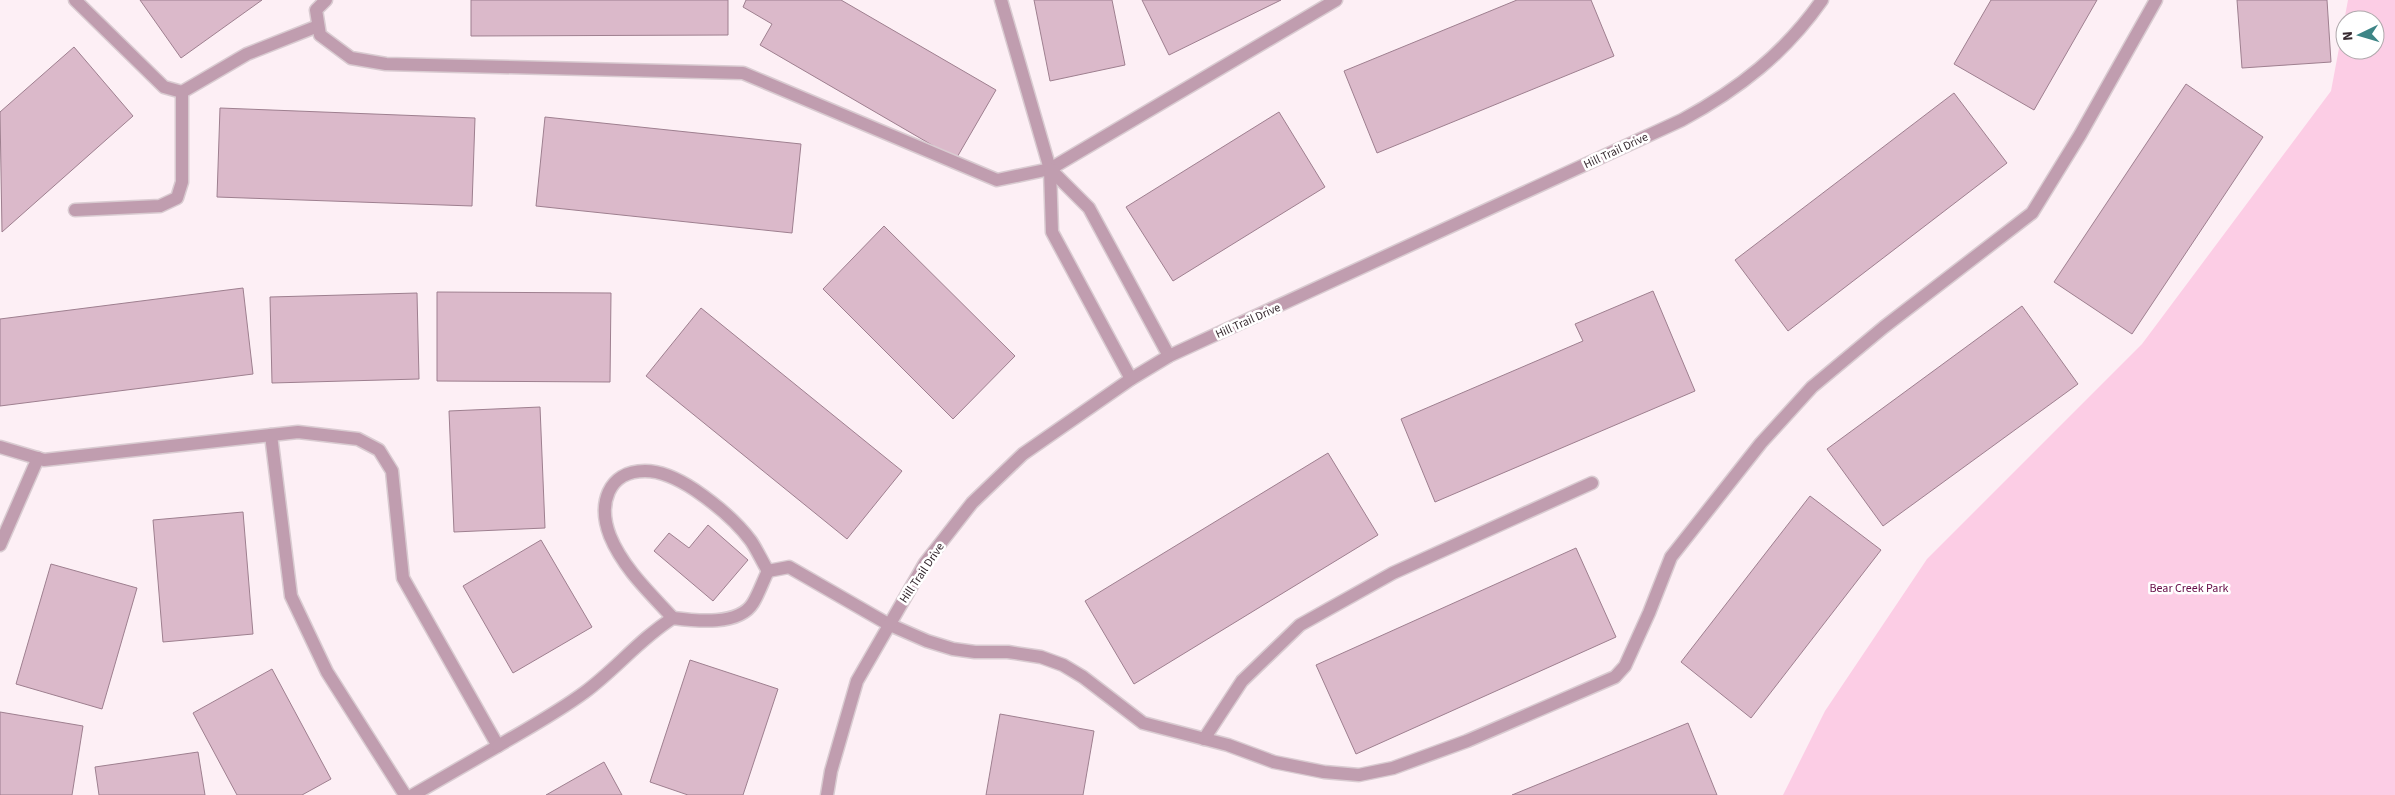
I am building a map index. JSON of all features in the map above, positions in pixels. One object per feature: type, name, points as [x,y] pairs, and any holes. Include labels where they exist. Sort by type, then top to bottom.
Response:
[{"type":"street","points":[[75,0],[164,87],[182,92],[247,54],[318,26]]},
{"type":"street","points":[[326,0],[316,10],[320,35],[352,58],[386,64],[743,73],[997,180],[1050,169],[1336,0]]},
{"type":"street","points":[[1001,0],[1050,169],[1052,232],[1131,380]]},
{"type":"street","name":"Hill Trail Drive","points":[[827,795],[831,771],[857,681],[888,624],[925,563],[972,503],[1022,454],[1169,356],[1318,290],[1720,100],[1781,51],[1822,0]]},
{"type":"street","points":[[768,571],[789,567],[888,624],[927,641],[953,649],[1041,657],[1063,665],[1143,723],[1228,744],[1274,762],[1324,772],[1359,775],[1393,768],[1467,742],[1615,677],[1625,666],[1649,613],[1671,557],[1761,443],[1812,387],[1884,327],[2032,213],[2080,135],[2156,0]]},
{"type":"street","points":[[75,210],[160,206],[177,198],[182,182],[182,92]]},
{"type":"street","points":[[1050,169],[1089,208],[1169,356]]},
{"type":"street","points":[[0,447],[44,460],[298,432],[358,439],[379,450],[392,471],[403,578],[498,746]]},
{"type":"street","points":[[272,435],[291,596],[327,672],[406,795]]},
{"type":"street","points":[[0,545],[38,458]]},
{"type":"street","points":[[646,471],[666,474],[695,490],[733,521],[745,534],[768,571],[752,605],[736,617],[694,621],[673,618],[627,567],[610,536],[604,508],[609,487],[625,474],[646,471]]},
{"type":"street","points":[[1204,739],[1242,681],[1300,626],[1393,573],[1592,483]]},
{"type":"street","points":[[414,795],[585,692],[656,629],[673,618]]},
{"type":"green space","name":"Bear Creek Park","points":[[2348,0],[2395,0],[2395,795],[1783,795],[1825,711],[1927,559],[2142,344],[2331,91],[2337,60],[2385,60],[2385,10],[2346,10]]},
{"type":"building","points":[[140,0],[262,0],[181,58]]},
{"type":"building","points":[[471,0],[728,0],[728,35],[471,36]]},
{"type":"building","points":[[746,0],[841,0],[996,90],[956,159],[760,45],[772,24],[743,7]]},
{"type":"building","points":[[1034,0],[1112,0],[1125,65],[1050,81]]},
{"type":"building","points":[[1142,0],[1281,0],[1169,55]]},
{"type":"building","points":[[1517,0],[1591,0],[1614,56],[1377,153],[1344,71]]},
{"type":"building","points":[[1991,0],[2097,0],[2034,110],[1954,64]]},
{"type":"building","points":[[2237,0],[2327,0],[2331,62],[2242,68]]},
{"type":"building","points":[[74,47],[133,116],[2,232],[0,112]]},
{"type":"building","points":[[2186,84],[2263,137],[2132,334],[2054,282]]},
{"type":"building","points":[[1954,93],[2007,163],[1788,331],[1735,260]]},
{"type":"building","points":[[220,108],[475,118],[472,206],[217,197]]},
{"type":"building","points":[[1279,112],[1325,187],[1173,281],[1126,207]]},
{"type":"building","points":[[545,117],[801,144],[792,233],[536,206]]},
{"type":"building","points":[[884,226],[1015,356],[953,419],[823,289]]},
{"type":"building","points":[[243,288],[253,374],[0,406],[0,319]]},
{"type":"building","points":[[1653,291],[1695,391],[1435,502],[1401,419],[1583,341],[1575,324]]},
{"type":"building","points":[[437,292],[611,293],[610,382],[437,381]]},
{"type":"building","points":[[417,293],[419,379],[272,383],[270,297]]},
{"type":"building","points":[[2022,306],[2078,384],[1883,526],[1827,449]]},
{"type":"building","points":[[701,308],[902,471],[847,539],[646,376]]},
{"type":"building","points":[[540,407],[545,528],[454,532],[449,411]]},
{"type":"building","points":[[1328,453],[1378,535],[1134,684],[1085,601]]},
{"type":"building","points":[[1810,496],[1881,550],[1751,718],[1681,662]]},
{"type":"building","points":[[243,512],[253,634],[163,642],[153,520]]},
{"type":"building","points":[[708,525],[748,560],[713,601],[654,551],[669,533],[689,548]]},
{"type":"building","points":[[541,540],[592,627],[513,673],[463,586]]},
{"type":"building","points":[[1576,548],[1616,637],[1356,754],[1316,665]]},
{"type":"building","points":[[51,564],[137,588],[102,709],[16,684]]},
{"type":"building","points":[[690,660],[778,689],[743,795],[688,795],[650,782]]},
{"type":"building","points":[[272,669],[331,779],[302,795],[237,795],[193,713]]},
{"type":"building","points":[[0,712],[83,726],[72,795],[0,795]]},
{"type":"building","points":[[1000,714],[1094,731],[1083,795],[986,795]]},
{"type":"building","points":[[1688,723],[1717,795],[1512,795]]},
{"type":"building","points":[[198,752],[205,795],[99,795],[95,767]]},
{"type":"building","points":[[604,762],[622,795],[546,795]]}]
